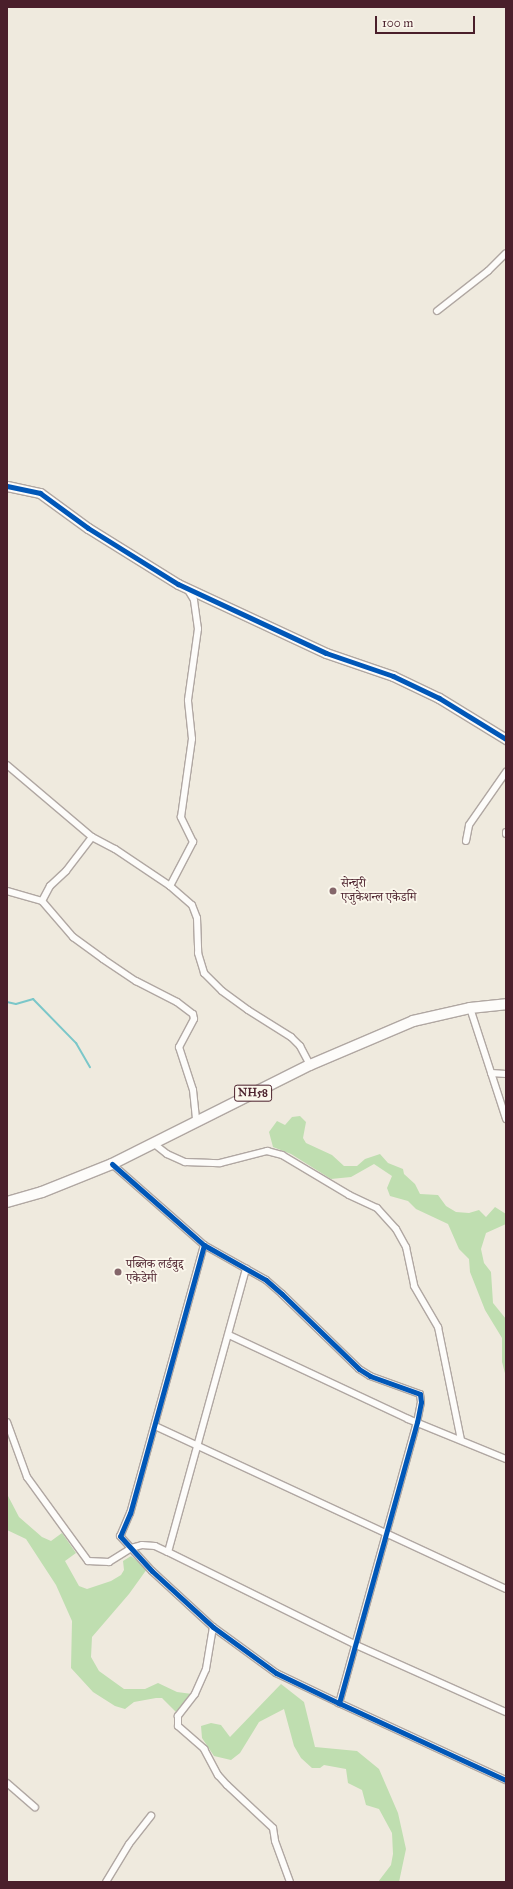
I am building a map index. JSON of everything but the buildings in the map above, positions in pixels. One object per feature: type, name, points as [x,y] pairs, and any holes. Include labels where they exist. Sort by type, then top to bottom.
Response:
[{"type":"main road","name":"NH58","points":[[7,1202],[42,1192],[112,1164],[196,1120],[310,1065],[413,1021],[470,1008],[506,1004]]},
{"type":"street","points":[[437,311],[488,271],[506,253]]},
{"type":"street","points":[[7,486],[40,493],[88,528],[187,588],[326,653],[393,676],[439,698],[506,739]]},
{"type":"street","points":[[170,886],[193,842],[181,817],[192,738],[188,700],[198,629],[194,600],[187,588]]},
{"type":"street","points":[[7,765],[92,837],[115,849],[170,886],[192,905],[197,918],[198,953],[204,973],[227,994],[291,1036],[300,1046],[310,1065]]},
{"type":"street","points":[[466,841],[469,825],[506,772]]},
{"type":"street","points":[[42,901],[50,886],[66,871],[92,837]]},
{"type":"street","points":[[7,891],[42,901],[74,937],[102,959],[136,981],[177,1002],[193,1014],[194,1019],[179,1047],[193,1090],[196,1120]]},
{"type":"street","points":[[470,1008],[506,1119]]},
{"type":"street","points":[[491,1073],[506,1074]]},
{"type":"street","points":[[153,1143],[167,1154],[185,1162],[220,1163],[267,1151],[282,1154],[348,1195],[377,1208],[396,1229],[406,1247],[414,1286],[438,1327],[461,1440]]},
{"type":"street","points":[[112,1164],[204,1244],[246,1269],[282,1294],[359,1369],[370,1376],[420,1394],[421,1402],[417,1422],[340,1703]]},
{"type":"street","points":[[204,1244],[130,1513],[120,1533],[131,1548],[213,1628],[276,1673],[506,1780]]},
{"type":"street","points":[[168,1552],[199,1446],[246,1269]]},
{"type":"street","points":[[229,1335],[417,1422],[506,1459]]},
{"type":"street","points":[[7,1422],[27,1477],[88,1561],[110,1562],[131,1548],[142,1545],[155,1546],[356,1645],[506,1712]]},
{"type":"street","points":[[155,1426],[506,1589]]},
{"type":"street","points":[[213,1628],[206,1669],[195,1694],[178,1716],[178,1726],[204,1749],[218,1775],[227,1785],[273,1828],[275,1841],[290,1882]]},
{"type":"street","points":[[7,1783],[35,1807]]},
{"type":"street","points":[[106,1882],[129,1844],[151,1816]]},
{"type":"green space","points":[[300,1116],[306,1122],[303,1138],[306,1143],[332,1155],[344,1166],[357,1166],[365,1159],[380,1154],[388,1163],[403,1169],[404,1174],[415,1184],[420,1194],[438,1195],[446,1206],[456,1212],[469,1213],[479,1210],[486,1217],[495,1207],[506,1214],[506,1224],[486,1233],[481,1249],[484,1263],[491,1272],[493,1303],[506,1319],[506,1377],[502,1362],[502,1338],[485,1310],[470,1272],[469,1259],[459,1249],[448,1224],[416,1209],[408,1201],[390,1196],[387,1188],[392,1176],[374,1164],[351,1177],[331,1179],[291,1154],[273,1147],[269,1132],[277,1121],[285,1125],[292,1117]]},
{"type":"green space","points":[[7,1494],[19,1517],[42,1537],[51,1541],[62,1533],[76,1553],[65,1561],[79,1586],[87,1589],[111,1581],[121,1575],[124,1570],[123,1561],[131,1556],[147,1569],[129,1594],[92,1637],[91,1657],[99,1671],[124,1689],[145,1689],[158,1683],[177,1692],[192,1694],[176,1712],[162,1698],[134,1702],[125,1709],[115,1706],[93,1692],[71,1668],[72,1621],[56,1585],[26,1539],[7,1530]]},
{"type":"green space","points":[[281,1684],[304,1702],[315,1747],[357,1751],[379,1769],[398,1813],[406,1849],[399,1882],[378,1882],[391,1865],[393,1854],[392,1833],[379,1809],[366,1805],[362,1790],[348,1783],[346,1769],[324,1765],[320,1768],[312,1768],[301,1758],[294,1746],[284,1709],[259,1722],[240,1753],[231,1760],[214,1756],[202,1738],[201,1726],[211,1723],[221,1725],[230,1737]]},
{"type":"waterway","points":[[7,1002],[16,1004],[33,999],[76,1043],[90,1067]]},
{"type":"cycle path","points":[[7,486],[40,493],[88,528],[178,584],[326,653],[393,676],[439,698],[506,739]]},
{"type":"cycle path","points":[[112,1164],[204,1245],[266,1280],[359,1369],[370,1376],[420,1394],[421,1402],[417,1422],[339,1703],[506,1780]]},
{"type":"cycle path","points":[[204,1245],[130,1513],[120,1536],[152,1571],[213,1627],[276,1673],[339,1703]]},
{"type":"place","name":"सेन्चुरी एजुकेशन्ल एकेडमि","points":[[333,891]]},
{"type":"place","name":"पब्लिक लर्डबुद्द एकेडेमी","points":[[118,1272]]}]
